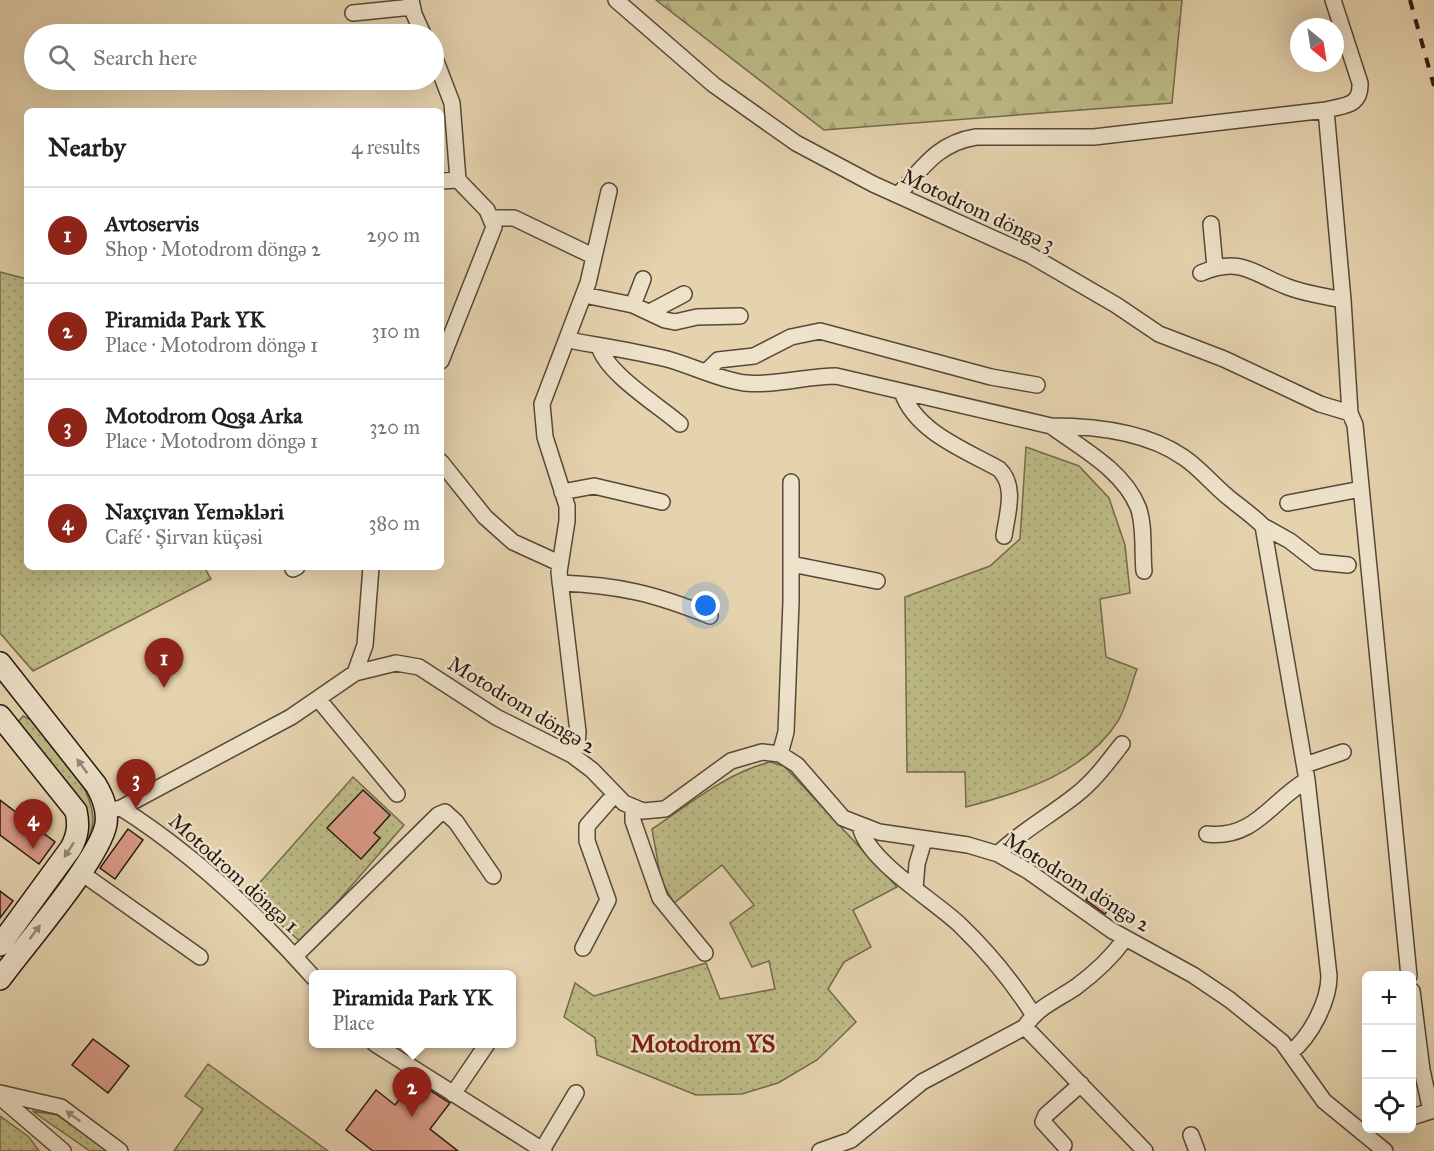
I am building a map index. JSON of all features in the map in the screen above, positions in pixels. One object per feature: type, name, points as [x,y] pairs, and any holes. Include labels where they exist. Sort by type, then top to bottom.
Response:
[{"type":"main road","points":[[0,663],[114,809],[103,835],[80,872],[0,979]]},
{"type":"main road","points":[[18,739],[10,721],[15,712],[25,708],[44,718]]},
{"type":"main road","points":[[0,716],[76,811],[78,823],[76,837],[71,848],[0,945]]},
{"type":"street","name":"Motodrom döngə 3","points":[[616,0],[747,111],[806,148],[898,195],[1030,255],[1116,305],[1159,334],[1224,359],[1320,405],[1350,412]]},
{"type":"street","points":[[898,195],[942,148],[958,140],[976,137],[1094,137],[1326,110],[1354,102],[1360,93],[1360,83],[1333,0]]},
{"type":"street","points":[[353,13],[412,4],[419,24]]},
{"type":"street","points":[[444,82],[452,103],[458,180],[487,210],[492,218],[493,234],[446,332]]},
{"type":"street","points":[[1326,110],[1343,300],[1350,412],[1355,425],[1409,971]]},
{"type":"street","points":[[444,181],[458,180]]},
{"type":"street","points":[[572,755],[577,746],[578,732],[559,563],[567,521],[567,506],[545,437],[542,405],[548,384],[568,340],[584,295],[609,191]]},
{"type":"street","points":[[492,218],[514,218],[593,256]]},
{"type":"street","points":[[1211,224],[1215,267]]},
{"type":"street","points":[[1201,273],[1215,267],[1247,267],[1287,287],[1343,300]]},
{"type":"street","points":[[633,305],[643,279]]},
{"type":"street","points":[[650,312],[684,294]]},
{"type":"street","points":[[584,295],[633,305],[665,320],[740,316]]},
{"type":"street","points":[[707,371],[718,360],[754,356],[791,337],[820,331],[980,374],[1037,385]]},
{"type":"street","points":[[568,340],[664,359],[707,371],[725,380],[762,384],[812,376],[836,376],[870,382],[902,392],[1051,426],[1079,426],[1114,432],[1175,452],[1263,526],[1290,541],[1317,562],[1348,565]]},
{"type":"street","points":[[599,346],[601,353],[612,368],[680,424]]},
{"type":"street","points":[[902,392],[912,412],[935,433],[999,469],[1006,476],[1010,486],[1004,536]]},
{"type":"street","points":[[1051,426],[1106,466],[1124,483],[1140,516],[1144,571]]},
{"type":"street","points":[[444,466],[485,517],[513,542],[559,563]]},
{"type":"street","points":[[705,953],[660,898],[633,821],[633,808],[652,812],[665,809],[731,761],[762,752],[780,754],[786,732],[791,482]]},
{"type":"street","points":[[562,492],[594,486],[662,502]]},
{"type":"street","points":[[1288,503],[1361,489]]},
{"type":"street","points":[[1263,526],[1306,773],[1329,988],[1305,1038],[1292,1052]]},
{"type":"street","points":[[791,564],[877,581]]},
{"type":"street","points":[[355,674],[366,645],[371,570]]},
{"type":"street","points":[[560,583],[605,584],[644,592],[710,616]]},
{"type":"street","name":"Motodrom döngə 2","points":[[114,809],[256,737],[319,700],[355,674],[396,663],[414,664],[488,712],[572,755],[633,808]]},
{"type":"street","points":[[319,700],[397,794]]},
{"type":"street","points":[[998,854],[1012,840],[1077,795],[1100,772],[1122,744]]},
{"type":"street","points":[[1207,834],[1222,836],[1242,829],[1262,818],[1297,786],[1306,773],[1343,752]]},
{"type":"street","name":"Motodrom döngə 2","points":[[780,754],[797,765],[843,818],[860,826],[924,840],[968,845],[998,854],[1028,871],[1125,939],[1193,975],[1268,1029],[1292,1052],[1324,1101],[1362,1125]]},
{"type":"street","points":[[583,948],[608,900],[587,841],[587,826],[615,794]]},
{"type":"street","name":"Motodrom döngə 1","points":[[114,809],[178,848],[295,956],[309,972]]},
{"type":"street","points":[[295,956],[438,815],[445,812],[456,822],[493,876]]},
{"type":"street","points":[[860,826],[866,842],[915,889],[959,923],[985,950],[1016,987],[1029,1020],[1081,1084],[1145,1151]]},
{"type":"street","points":[[915,889],[917,864],[924,840]]},
{"type":"street","points":[[80,872],[200,957]]},
{"type":"street","points":[[820,1151],[851,1140],[922,1082],[1029,1020],[1099,969],[1125,939]]},
{"type":"street","points":[[1416,1023],[1422,1070],[1432,1110],[1416,1116]]},
{"type":"street","points":[[381,1048],[543,1150],[576,1093]]},
{"type":"street","points":[[453,1094],[484,1048]]},
{"type":"street","points":[[1064,1145],[1043,1122],[1046,1115],[1081,1084]]},
{"type":"street","points":[[0,1095],[63,1151]]},
{"type":"street","points":[[0,1095],[61,1107],[120,1151]]},
{"type":"street","name":"Motodrom döngə 2","points":[[1374,1133],[1384,1151]]},
{"type":"street","points":[[1191,1135],[1197,1151]]},
{"type":"green space","points":[[656,0],[1182,0],[1172,103],[824,130]]},
{"type":"green space","points":[[0,272],[24,278],[24,570],[206,570],[211,579],[33,671],[0,633]]},
{"type":"green space","points":[[1026,447],[1079,466],[1109,498],[1125,545],[1130,593],[1100,599],[1106,657],[1137,669],[1118,721],[1088,754],[1051,778],[1009,795],[966,807],[965,772],[907,772],[905,597],[990,566],[1020,539]]},
{"type":"green space","points":[[23,716],[31,720],[84,788],[91,807],[93,823],[80,856],[77,854],[88,832],[84,805],[19,726],[18,722]]},
{"type":"green space","points":[[770,762],[784,766],[897,887],[853,910],[871,947],[844,962],[828,989],[856,1022],[817,1060],[778,1083],[742,1094],[696,1095],[597,1055],[595,1038],[564,1017],[575,983],[594,996],[706,963],[720,999],[775,989],[769,961],[752,967],[730,923],[754,905],[722,865],[674,903],[661,880],[652,829],[723,781]]},
{"type":"green space","points":[[353,777],[404,825],[302,943],[248,896]]},
{"type":"green space","points":[[208,1064],[328,1151],[174,1151],[203,1109],[185,1096]]},
{"type":"green space","points":[[32,1111],[57,1115],[109,1151],[90,1151]]},
{"type":"green space","points":[[0,1116],[29,1137],[39,1151],[0,1151]]},
{"type":"building","points":[[135,772],[144,783],[131,792],[123,780]]},
{"type":"building","points":[[363,790],[390,815],[374,833],[380,838],[361,859],[327,828]]},
{"type":"building","points":[[0,800],[55,842],[39,864],[0,835]]},
{"type":"building","points":[[128,829],[143,840],[115,879],[100,868]]},
{"type":"building","points":[[1093,890],[1112,904],[1105,914],[1086,900]]},
{"type":"building","points":[[0,891],[13,901],[0,918]]},
{"type":"building","points":[[93,1039],[129,1066],[108,1093],[72,1065]]},
{"type":"building","points":[[414,1080],[450,1103],[430,1129],[458,1151],[373,1151],[346,1130],[376,1090],[395,1105]]},
{"type":"railway","points":[[1410,0],[1434,86]]},
{"type":"place","name":"Avtoservis","points":[[164,688]]},
{"type":"place","name":"Motodrom Qoşa Arka","points":[[136,809]]},
{"type":"place","name":"Naxçıvan Yeməkləri","points":[[33,849]]},
{"type":"place","name":"Piramida Park YK","points":[[412,1117]]},
{"type":"district","name":"Motodrom YS","points":[[703,1044]]}]
